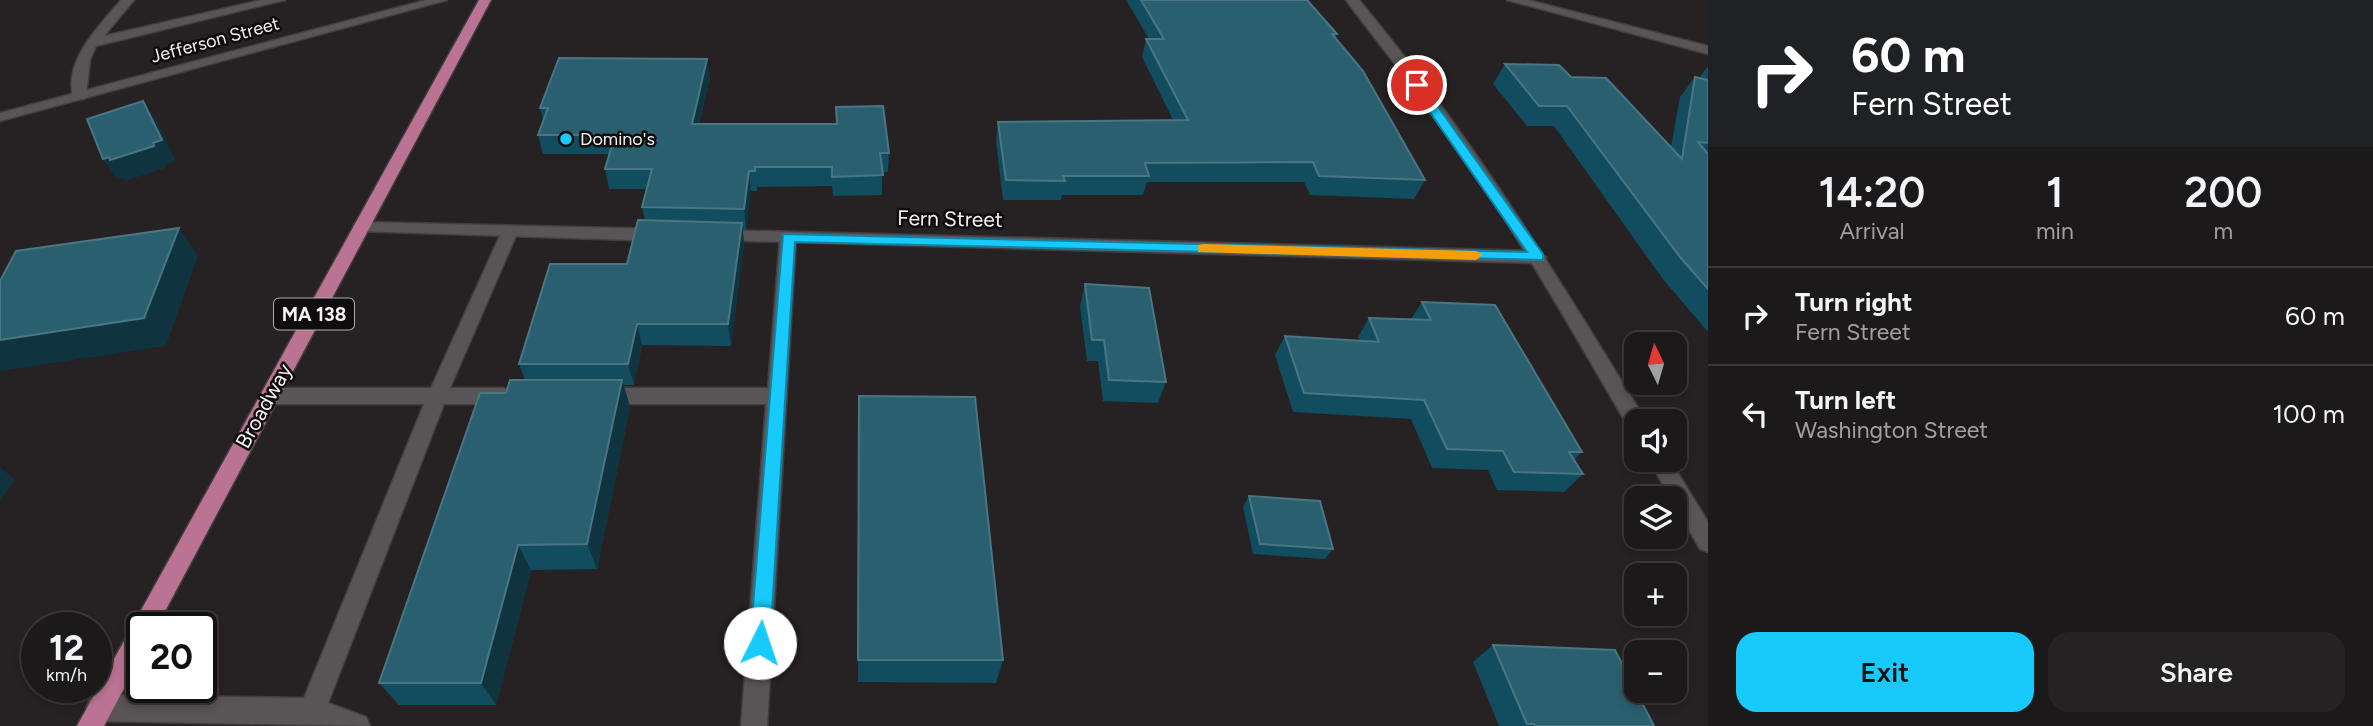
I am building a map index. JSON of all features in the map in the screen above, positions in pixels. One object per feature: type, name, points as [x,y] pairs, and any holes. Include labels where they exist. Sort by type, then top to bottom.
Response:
[{"type":"main road","name":"Broadway","points":[[151,612],[485,0]]},
{"type":"main road","name":"Broadway","points":[[95,717],[126,659]]},
{"type":"street","points":[[79,96],[83,60],[91,43],[128,0]]},
{"type":"street","points":[[91,43],[279,0]]},
{"type":"street","name":"Jefferson Street","points":[[0,117],[441,0]]},
{"type":"street","points":[[1352,0],[1487,180],[1538,257],[1628,409]]},
{"type":"street","points":[[1513,0],[1708,50]]},
{"type":"street","points":[[361,227],[677,235]]},
{"type":"street","points":[[312,711],[437,396],[510,231]]},
{"type":"street","name":"Fern Street","points":[[705,236],[1538,257]]},
{"type":"street","points":[[754,726],[788,238]]},
{"type":"street","points":[[270,396],[518,396]]},
{"type":"street","points":[[586,396],[777,396]]},
{"type":"street","points":[[1666,472],[1708,542]]},
{"type":"street","points":[[95,717],[312,711],[357,726]]},
{"type":"building","points":[[1141,0],[1307,0],[1337,34],[1332,34],[1363,71],[1425,180],[1319,176],[1313,162],[1145,163],[1149,176],[1063,176],[1065,181],[1006,180],[998,122],[1188,120],[1146,39],[1164,39]]},
{"type":"building","points":[[559,58],[707,59],[692,124],[837,124],[836,107],[883,106],[889,153],[880,153],[883,175],[832,177],[832,167],[755,167],[755,171],[749,171],[744,209],[642,207],[652,169],[605,169],[615,135],[538,135],[548,108],[540,108]]},
{"type":"building","points":[[1505,64],[1559,65],[1571,77],[1606,78],[1682,159],[1695,77],[1708,80],[1708,143],[1698,142],[1708,154],[1708,289],[1680,257],[1567,106],[1539,106]]},
{"type":"building","points":[[143,101],[162,140],[153,143],[154,146],[110,160],[109,157],[103,159],[87,119]]},
{"type":"building","points":[[638,220],[742,223],[728,324],[637,324],[628,364],[519,364],[550,264],[627,264]]},
{"type":"building","points":[[179,228],[144,318],[0,340],[0,281],[16,251]]},
{"type":"building","points":[[1085,284],[1149,288],[1166,382],[1109,380],[1104,340],[1092,340]]},
{"type":"building","points":[[1422,302],[1495,305],[1582,452],[1569,452],[1583,474],[1514,472],[1503,451],[1447,449],[1424,400],[1304,393],[1285,336],[1379,342],[1369,318],[1431,320]]},
{"type":"building","points":[[510,380],[622,380],[587,544],[518,545],[481,683],[379,683],[480,393],[506,393]]},
{"type":"building","points":[[859,396],[975,397],[1003,660],[858,660]]},
{"type":"building","points":[[1249,496],[1320,501],[1333,549],[1260,544]]},
{"type":"building","points":[[1493,645],[1615,650],[1624,668],[1624,703],[1642,703],[1654,726],[1535,726],[1527,724]]},
{"type":"slow traffic","points":[[1203,248],[1476,255]]},
{"type":"place","name":"Domino's","points":[[566,139]]},
{"type":"route","points":[[760,643],[788,238],[1538,257],[1487,180],[1417,85]]}]
